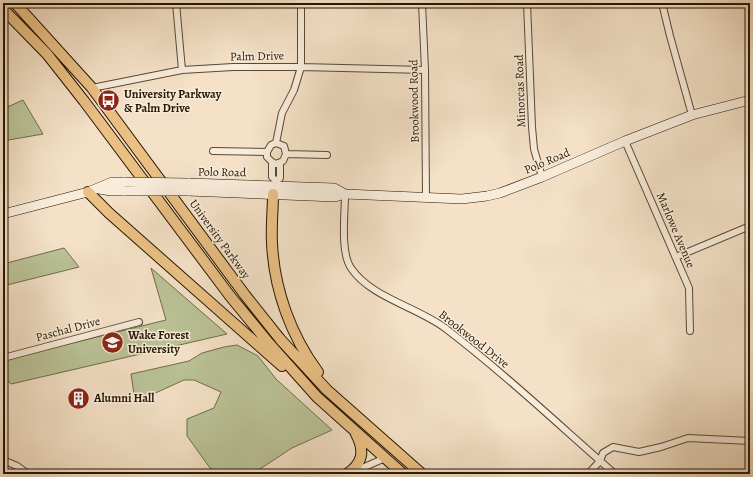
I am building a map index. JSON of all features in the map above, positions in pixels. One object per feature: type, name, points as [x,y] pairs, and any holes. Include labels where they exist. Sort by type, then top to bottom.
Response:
[{"type":"main road","name":"University Parkway","points":[[14,3],[92,88],[244,295],[280,339],[327,390],[422,474]]},
{"type":"main road","points":[[3,9],[47,54],[230,296],[267,341],[317,397]]},
{"type":"main road","name":"Polo Road","points":[[188,187],[262,185],[335,197],[345,194],[462,199],[487,196],[500,193],[542,177],[625,141],[692,115],[750,100]]},
{"type":"main road","name":"Polo Road","points":[[3,214],[99,189],[111,191],[125,186],[275,187]]},
{"type":"main road","points":[[275,187],[272,242],[280,291],[287,315],[312,364],[349,409]]},
{"type":"main road","points":[[88,192],[115,218],[402,474]]},
{"type":"main road","points":[[348,474],[359,464],[361,456],[359,439],[355,432]]},
{"type":"main road","points":[[385,458],[390,456],[414,474],[422,474]]},
{"type":"street","points":[[176,3],[182,70]]},
{"type":"street","points":[[276,143],[282,113],[294,90],[301,67],[301,3]]},
{"type":"street","name":"Brookwood Road","points":[[422,3],[425,70],[426,198]]},
{"type":"street","name":"Minorcas Road","points":[[527,3],[532,128],[534,150],[542,177]]},
{"type":"street","points":[[662,3],[692,115]]},
{"type":"street","name":"Palm Drive","points":[[92,88],[182,70],[233,67],[425,70]]},
{"type":"street","name":"Marlowe Avenue","points":[[625,141],[689,288],[690,332]]},
{"type":"street","points":[[275,187],[280,178],[280,163],[283,161],[286,154],[284,146],[276,143],[271,145],[267,152],[267,157],[276,164],[280,163]]},
{"type":"street","points":[[213,151],[267,152]]},
{"type":"street","points":[[286,154],[328,155]]},
{"type":"street","points":[[272,162],[272,177],[275,187]]},
{"type":"street","name":"Brookwood Drive","points":[[345,194],[345,254],[351,268],[358,277],[364,283],[432,319],[444,327],[488,363],[615,474]]},
{"type":"street","points":[[676,257],[750,226]]},
{"type":"street","name":"Paschal Drive","points":[[3,358],[140,322]]},
{"type":"street","points":[[588,474],[600,460],[603,453],[613,447],[639,452],[661,447],[688,438],[740,441],[750,440]]},
{"type":"street","points":[[348,474],[385,458]]},
{"type":"street","points":[[3,460],[17,466],[28,474]]},
{"type":"green space","points":[[23,100],[43,134],[3,141],[3,109]]},
{"type":"green space","points":[[64,248],[79,267],[3,286],[3,264]]},
{"type":"green space","points":[[151,268],[227,334],[11,384],[3,376],[3,360],[166,320]]},
{"type":"green space","points":[[237,345],[258,356],[276,379],[332,430],[292,448],[260,469],[249,474],[221,474],[210,468],[187,436],[187,419],[214,408],[221,392],[194,380],[184,380],[140,400],[134,394],[131,374],[189,361],[202,353]]},
{"type":"place","name":"University Parkway & Palm Drive","points":[[109,101]]},
{"type":"place","name":"Wake Forest University","points":[[113,342]]},
{"type":"place","name":"Alumni Hall","points":[[78,398]]}]
